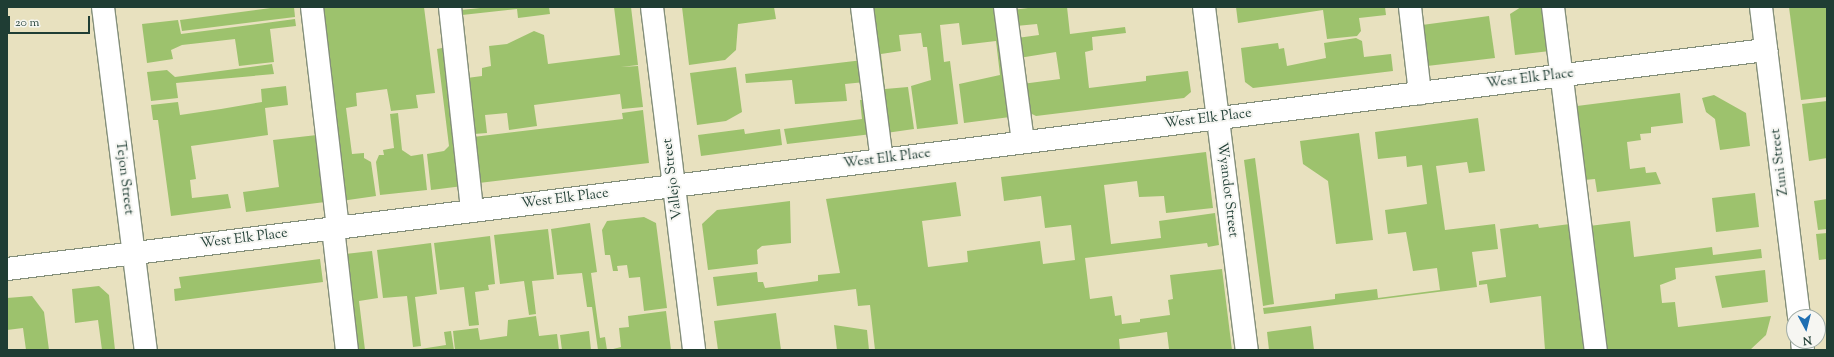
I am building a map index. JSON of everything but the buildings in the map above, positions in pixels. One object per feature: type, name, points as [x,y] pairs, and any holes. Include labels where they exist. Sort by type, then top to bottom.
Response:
[{"type":"street","name":"Tejon Street","points":[[103,7],[146,350]]},
{"type":"street","points":[[312,7],[347,350]]},
{"type":"street","points":[[450,7],[472,211]]},
{"type":"street","name":"Vallejo Street","points":[[652,7],[694,350]]},
{"type":"street","points":[[862,7],[882,160]]},
{"type":"street","points":[[1005,7],[1023,142]]},
{"type":"street","name":"Wyandot Street","points":[[1204,7],[1247,350]]},
{"type":"street","points":[[1410,7],[1420,93]]},
{"type":"street","points":[[1553,7],[1596,350]]},
{"type":"street","name":"Zuni Street","points":[[1761,7],[1798,309]]},
{"type":"street","name":"West Elk Place","points":[[7,269],[1766,50]]},
{"type":"green space","points":[[278,7],[294,7],[295,17],[182,31],[180,20]]},
{"type":"green space","points":[[317,7],[424,7],[435,93],[416,95],[418,108],[391,111],[387,89],[356,93],[357,106],[346,108],[352,154],[364,153],[364,158],[371,162],[376,196],[341,201]]},
{"type":"green space","points":[[490,7],[549,7],[550,14],[518,18],[517,9],[462,15],[461,10]]},
{"type":"green space","points":[[614,7],[631,7],[638,65],[621,67],[638,66],[643,107],[622,109],[620,94],[534,105],[537,126],[509,130],[507,113],[485,115],[487,133],[474,134],[467,78],[482,76],[482,68],[491,66],[489,46],[507,44],[534,31],[544,35],[548,64],[620,55]]},
{"type":"green space","points":[[682,7],[774,7],[776,19],[738,24],[736,50],[725,60],[689,65]]},
{"type":"green space","points":[[870,7],[996,7],[1010,117],[964,123],[959,84],[1000,75],[996,41],[962,45],[959,23],[940,25],[944,62],[950,61],[958,124],[917,129],[911,86],[931,80],[927,47],[923,47],[921,33],[899,35],[901,51],[881,54],[885,89],[908,87],[914,129],[886,133]]},
{"type":"green space","points":[[1036,7],[1067,7],[1070,34],[1125,27],[1126,33],[1092,37],[1093,50],[1085,52],[1089,88],[1146,81],[1146,76],[1188,71],[1191,92],[1184,98],[1036,116],[1026,111],[1022,84],[1060,79],[1056,52],[1019,58],[1017,38],[1039,35],[1037,24],[1015,26],[1013,10]]},
{"type":"green space","points":[[1236,7],[1385,7],[1386,15],[1359,18],[1361,31],[1357,36],[1327,39],[1323,10],[1238,23]]},
{"type":"green space","points":[[1521,7],[1544,7],[1550,51],[1515,55],[1510,14]]},
{"type":"green space","points":[[1789,7],[1827,7],[1827,97],[1801,100]]},
{"type":"green space","points":[[1489,16],[1495,58],[1427,66],[1422,25]]},
{"type":"green space","points":[[295,19],[296,26],[270,29],[274,62],[239,66],[235,39],[182,45],[171,50],[173,59],[147,63],[142,24],[178,20],[181,34]]},
{"type":"green space","points":[[1356,38],[1362,41],[1364,57],[1391,54],[1393,71],[1253,88],[1245,82],[1241,48],[1278,43],[1279,49],[1284,48],[1287,66],[1326,58],[1324,43]]},
{"type":"green space","points":[[447,47],[463,186],[431,190],[427,154],[444,151],[449,146],[437,49]]},
{"type":"green space","points":[[863,60],[865,82],[845,84],[847,101],[795,104],[792,80],[746,83],[745,74]]},
{"type":"green space","points":[[272,64],[274,74],[176,83],[178,98],[151,101],[147,72],[167,70],[175,77]]},
{"type":"green space","points":[[736,67],[742,112],[726,121],[697,125],[690,73]]},
{"type":"green space","points":[[286,86],[288,105],[265,108],[268,135],[191,146],[196,179],[190,180],[192,198],[228,194],[231,208],[171,216],[158,120],[153,120],[151,105],[178,102],[180,115],[262,102],[261,89]]},
{"type":"green space","points":[[1680,93],[1683,123],[1651,127],[1651,133],[1640,134],[1641,140],[1627,142],[1630,169],[1645,167],[1646,173],[1656,172],[1661,184],[1597,192],[1595,179],[1584,180],[1569,107]]},
{"type":"green space","points":[[1714,95],[1746,113],[1750,146],[1720,150],[1715,119],[1706,112],[1702,98]]},
{"type":"green space","points":[[868,99],[872,134],[787,144],[784,129],[862,119],[860,100]]},
{"type":"green space","points":[[1827,101],[1827,158],[1809,161],[1802,104]]},
{"type":"green space","points":[[643,110],[649,163],[479,183],[473,137],[623,119],[622,113]]},
{"type":"green space","points":[[398,113],[402,150],[411,156],[423,154],[427,190],[380,195],[376,162],[379,155],[384,155],[383,150],[394,148],[390,114]]},
{"type":"green space","points":[[1478,118],[1485,171],[1469,173],[1467,162],[1436,166],[1445,230],[1495,224],[1498,249],[1472,252],[1477,287],[1264,314],[1263,308],[1335,299],[1335,294],[1377,289],[1378,298],[1440,290],[1437,268],[1413,271],[1406,232],[1388,234],[1385,210],[1427,204],[1422,165],[1407,167],[1406,156],[1378,159],[1375,132]]},
{"type":"green space","points":[[744,129],[745,134],[780,129],[782,145],[701,156],[698,135]]},
{"type":"green space","points":[[1359,133],[1373,240],[1336,244],[1328,181],[1303,164],[1300,141]]},
{"type":"green space","points":[[317,135],[325,202],[246,212],[243,192],[279,187],[273,140]]},
{"type":"green space","points":[[1206,152],[1213,208],[1166,213],[1164,196],[1139,197],[1137,181],[1104,185],[1111,244],[1161,238],[1159,221],[1215,213],[1219,245],[1208,247],[1207,243],[1085,258],[1090,299],[1112,296],[1115,316],[1121,315],[1122,324],[1140,322],[1140,319],[1170,315],[1168,300],[1173,299],[1170,275],[1222,269],[1232,350],[1169,349],[1167,332],[1119,339],[1120,350],[875,350],[870,305],[858,306],[856,289],[717,306],[713,277],[757,272],[758,282],[763,282],[765,288],[818,281],[818,275],[840,273],[826,199],[956,182],[961,216],[922,221],[928,267],[968,262],[967,251],[1040,241],[1043,264],[1075,260],[1071,225],[1045,228],[1041,196],[1004,201],[1001,177]]},
{"type":"green space","points":[[1255,158],[1274,304],[1263,306],[1244,160]]},
{"type":"green space","points":[[1755,193],[1759,227],[1716,232],[1712,198]]},
{"type":"green space","points":[[1827,199],[1827,229],[1818,230],[1814,201]]},
{"type":"green space","points":[[790,201],[791,243],[762,246],[757,250],[758,264],[708,270],[702,224],[717,210]]},
{"type":"green space","points":[[644,217],[656,223],[667,308],[644,311],[640,277],[629,278],[627,265],[617,266],[618,271],[613,271],[610,255],[605,255],[602,230],[607,221]]},
{"type":"green space","points":[[1630,221],[1634,257],[1712,247],[1713,255],[1761,249],[1762,258],[1675,268],[1676,279],[1660,285],[1662,303],[1675,302],[1678,327],[1771,316],[1766,335],[1750,350],[1604,350],[1589,226]]},
{"type":"green space","points":[[590,223],[597,272],[591,273],[600,338],[605,337],[607,350],[598,350],[592,307],[587,307],[582,273],[557,275],[551,229]]},
{"type":"green space","points":[[1538,224],[1539,228],[1570,224],[1587,350],[1545,350],[1541,296],[1490,303],[1487,284],[1479,285],[1479,281],[1506,277],[1500,229]]},
{"type":"green space","points":[[548,229],[554,279],[532,281],[536,314],[529,315],[524,281],[500,284],[494,235]]},
{"type":"green space","points":[[1827,233],[1827,259],[1819,260],[1816,234]]},
{"type":"green space","points":[[490,236],[495,284],[488,285],[489,290],[475,292],[479,325],[469,326],[464,287],[440,290],[434,243]]},
{"type":"green space","points":[[431,243],[437,294],[415,297],[421,346],[413,347],[407,296],[383,298],[377,250]]},
{"type":"green space","points":[[372,251],[378,298],[359,301],[365,350],[357,350],[345,254]]},
{"type":"green space","points":[[320,259],[323,282],[175,301],[174,289],[181,288],[179,277]]},
{"type":"green space","points":[[1765,270],[1768,302],[1722,308],[1715,276]]},
{"type":"green space","points":[[99,286],[109,295],[115,350],[102,350],[98,320],[75,323],[72,289]]},
{"type":"green space","points":[[32,296],[44,312],[49,350],[26,350],[23,328],[7,330],[7,298]]},
{"type":"green space","points":[[666,311],[671,350],[609,350],[621,347],[619,328],[629,327],[628,316]]},
{"type":"green space","points":[[776,313],[781,350],[718,350],[714,321]]},
{"type":"green space","points":[[536,316],[539,336],[557,334],[559,350],[455,350],[453,331],[478,328],[480,340],[507,336],[508,320]]},
{"type":"green space","points":[[834,325],[867,330],[869,350],[837,350]]},
{"type":"green space","points":[[1311,326],[1314,350],[1269,350],[1267,332]]},
{"type":"green space","points":[[451,331],[454,350],[414,350],[446,345],[444,332]]},
{"type":"green space","points":[[589,331],[591,350],[562,350],[560,335]]}]
